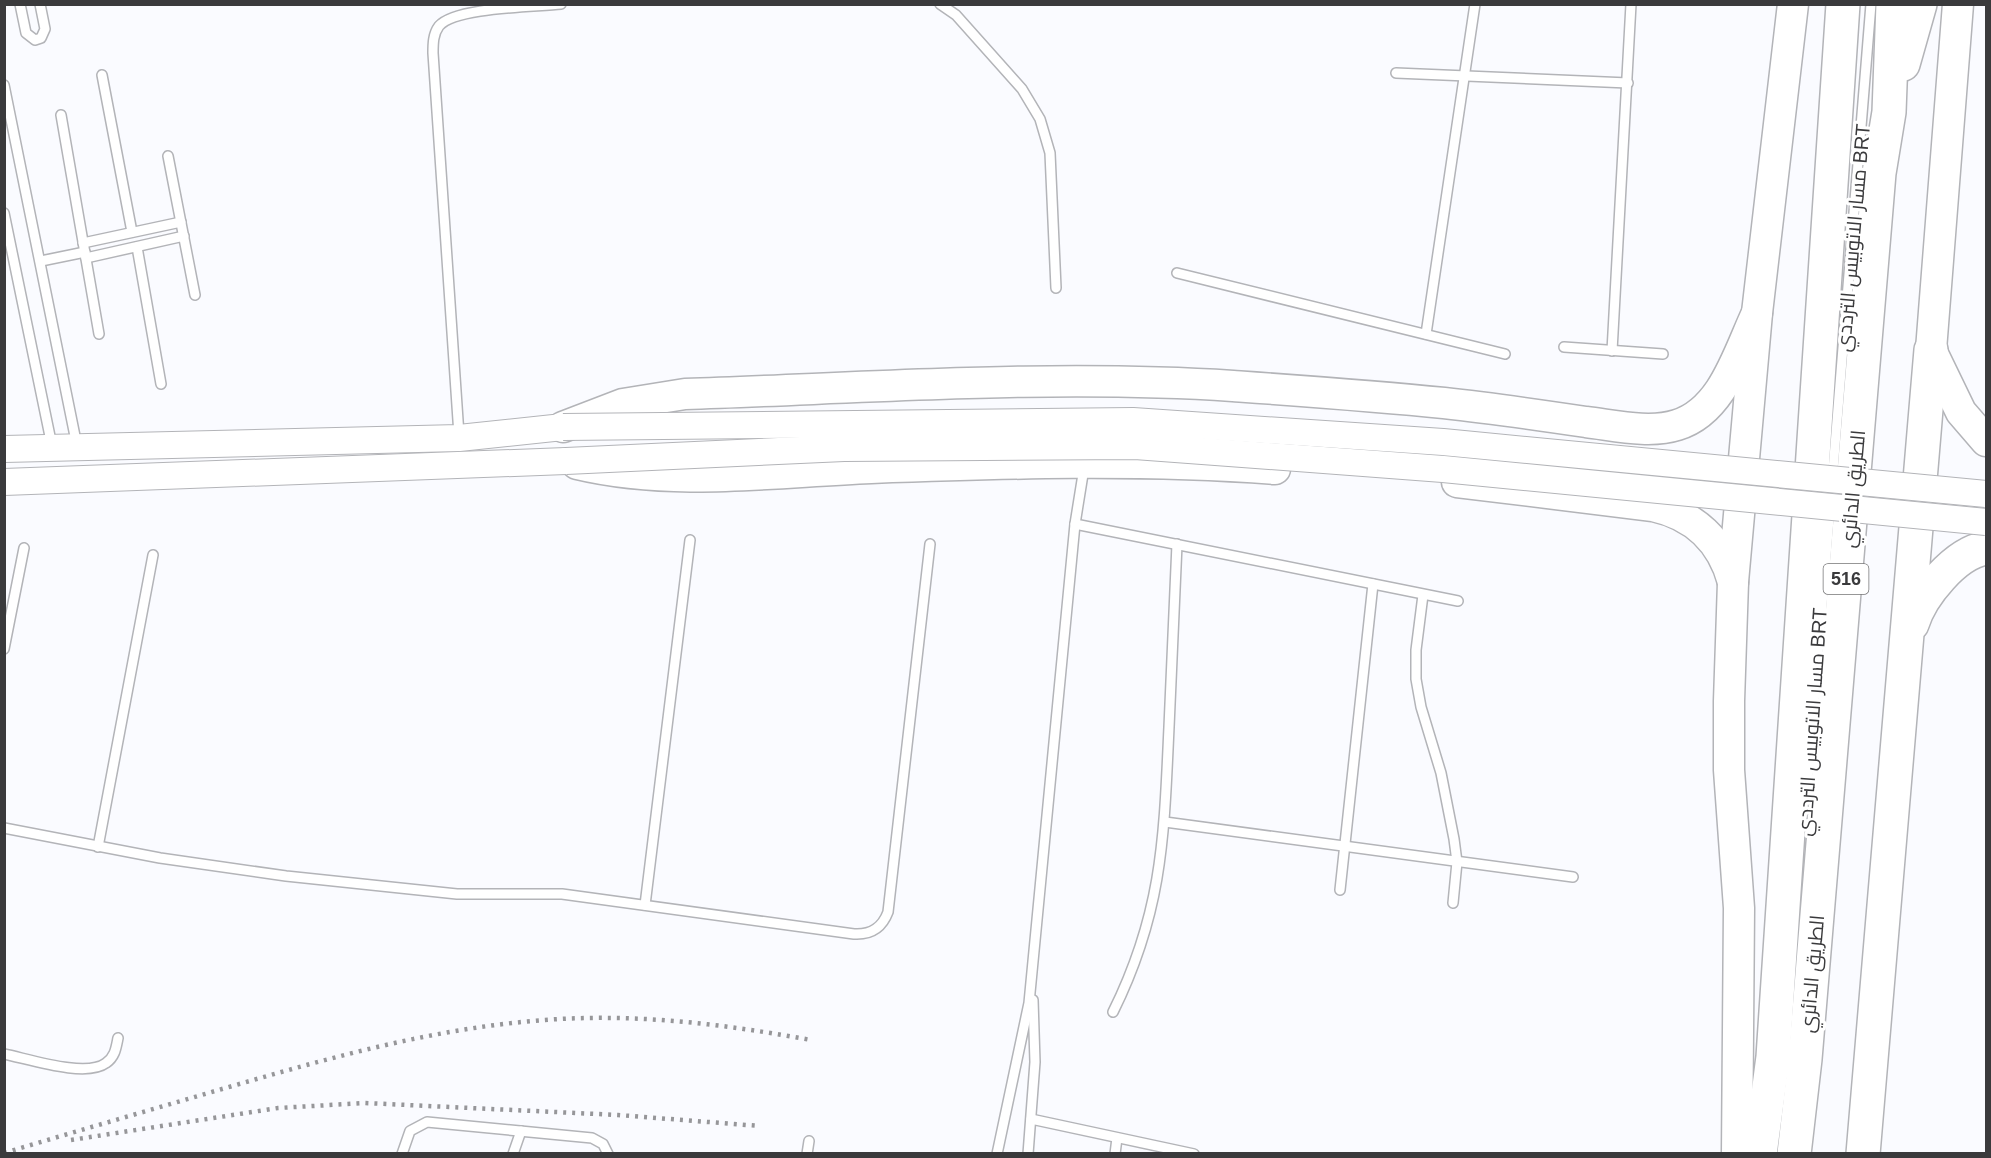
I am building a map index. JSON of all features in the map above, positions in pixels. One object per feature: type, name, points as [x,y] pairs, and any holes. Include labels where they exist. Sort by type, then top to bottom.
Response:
[{"type":"highway","points":[[1737,1154],[1739,908],[1729,770],[1733,582],[1757,313],[1793,4]]},
{"type":"highway","name":"الطريق الدائري","points":[[1760,1154],[1774,1046],[1843,4]]},
{"type":"highway","name":"الطريق الدائري","points":[[1794,1154],[1806,1047],[1879,173],[1889,112],[1893,4]]},
{"type":"highway","points":[[1889,112],[1920,4]]},
{"type":"highway","points":[[1863,1154],[1958,4]]},
{"type":"highway","points":[[563,427],[623,404],[674,395],[1074,380],[1231,386],[1443,403],[1610,425],[1671,427],[1700,414],[1721,389],[1757,313]]},
{"type":"highway","points":[[1931,350],[1961,412],[1986,441]]},
{"type":"highway","points":[[1610,425],[1623,439],[1629,468],[1623,486],[1610,501]]},
{"type":"highway","points":[[566,461],[631,474],[675,477],[871,468],[1085,463],[1239,466],[1431,480],[1664,508],[1696,524],[1720,550],[1733,582]]},
{"type":"highway","points":[[1905,643],[1914,618],[1930,590],[1953,566],[1986,548]]},
{"type":"main road","points":[[4,448],[459,438],[563,427],[1133,421],[1443,442],[1986,494]]},
{"type":"main road","points":[[4,482],[844,448],[1135,446],[1443,469],[1986,522]]},
{"type":"lane","points":[[20,4],[26,33],[35,40],[41,38],[45,29],[40,4]]},
{"type":"lane","points":[[459,438],[433,53],[435,34],[446,20],[463,14],[561,4]]},
{"type":"lane","points":[[1426,334],[1475,4]]},
{"type":"lane","points":[[1612,351],[1631,4]]},
{"type":"lane","name":"مسار الاتوبيس الترددي BRT","points":[[1807,790],[1871,4]]},
{"type":"lane","points":[[942,5],[961,21],[1022,89],[1040,119],[1050,153],[1056,288]]},
{"type":"lane","points":[[1396,73],[1628,83]]},
{"type":"lane","points":[[102,75],[132,232]]},
{"type":"lane","points":[[4,85],[41,261],[65,446]]},
{"type":"lane","points":[[61,115],[99,334]]},
{"type":"lane","points":[[168,156],[195,295]]},
{"type":"lane","points":[[4,213],[65,446]]},
{"type":"lane","points":[[41,261],[84,251],[132,232],[181,222]]},
{"type":"lane","points":[[84,251],[137,247],[184,236]]},
{"type":"lane","points":[[137,247],[161,384]]},
{"type":"lane","points":[[1177,273],[1505,354]]},
{"type":"lane","points":[[1564,347],[1662,354]]},
{"type":"lane","points":[[998,1154],[1004,1113],[1023,1040],[1031,985],[1075,524],[1085,463]]},
{"type":"lane","points":[[1075,524],[1458,601]]},
{"type":"lane","points":[[645,905],[690,540]]},
{"type":"lane","points":[[4,828],[98,847],[223,867],[370,885],[457,894],[552,893],[854,934],[872,932],[885,920],[888,912],[930,544]]},
{"type":"lane","points":[[1113,1012],[1134,966],[1150,919],[1160,870],[1165,822],[1177,544]]},
{"type":"lane","points":[[4,649],[24,548]]},
{"type":"lane","points":[[98,847],[153,555]]},
{"type":"lane","points":[[1340,890],[1373,584]]},
{"type":"lane","points":[[1423,594],[1416,650],[1418,693],[1441,773],[1457,862],[1454,903]]},
{"type":"lane","points":[[1165,822],[1573,877]]},
{"type":"lane","points":[[1028,1154],[1035,1052],[1031,985]]},
{"type":"lane","points":[[4,1054],[89,1070],[108,1062],[114,1055],[118,1038]]},
{"type":"lane","points":[[1031,1119],[1194,1154]]},
{"type":"lane","points":[[402,1154],[410,1131],[427,1122],[592,1138],[603,1144],[608,1154]]},
{"type":"lane","points":[[513,1154],[521,1131]]},
{"type":"lane","points":[[1115,1154],[1117,1138]]},
{"type":"lane","points":[[807,1154],[809,1141]]},
{"type":"railway","points":[[4,1153],[262,1077],[342,1056],[422,1037],[504,1024],[579,1018],[646,1019],[745,1029],[811,1040]]},
{"type":"railway","points":[[71,1140],[278,1108],[365,1103],[618,1115],[760,1126]]}]
